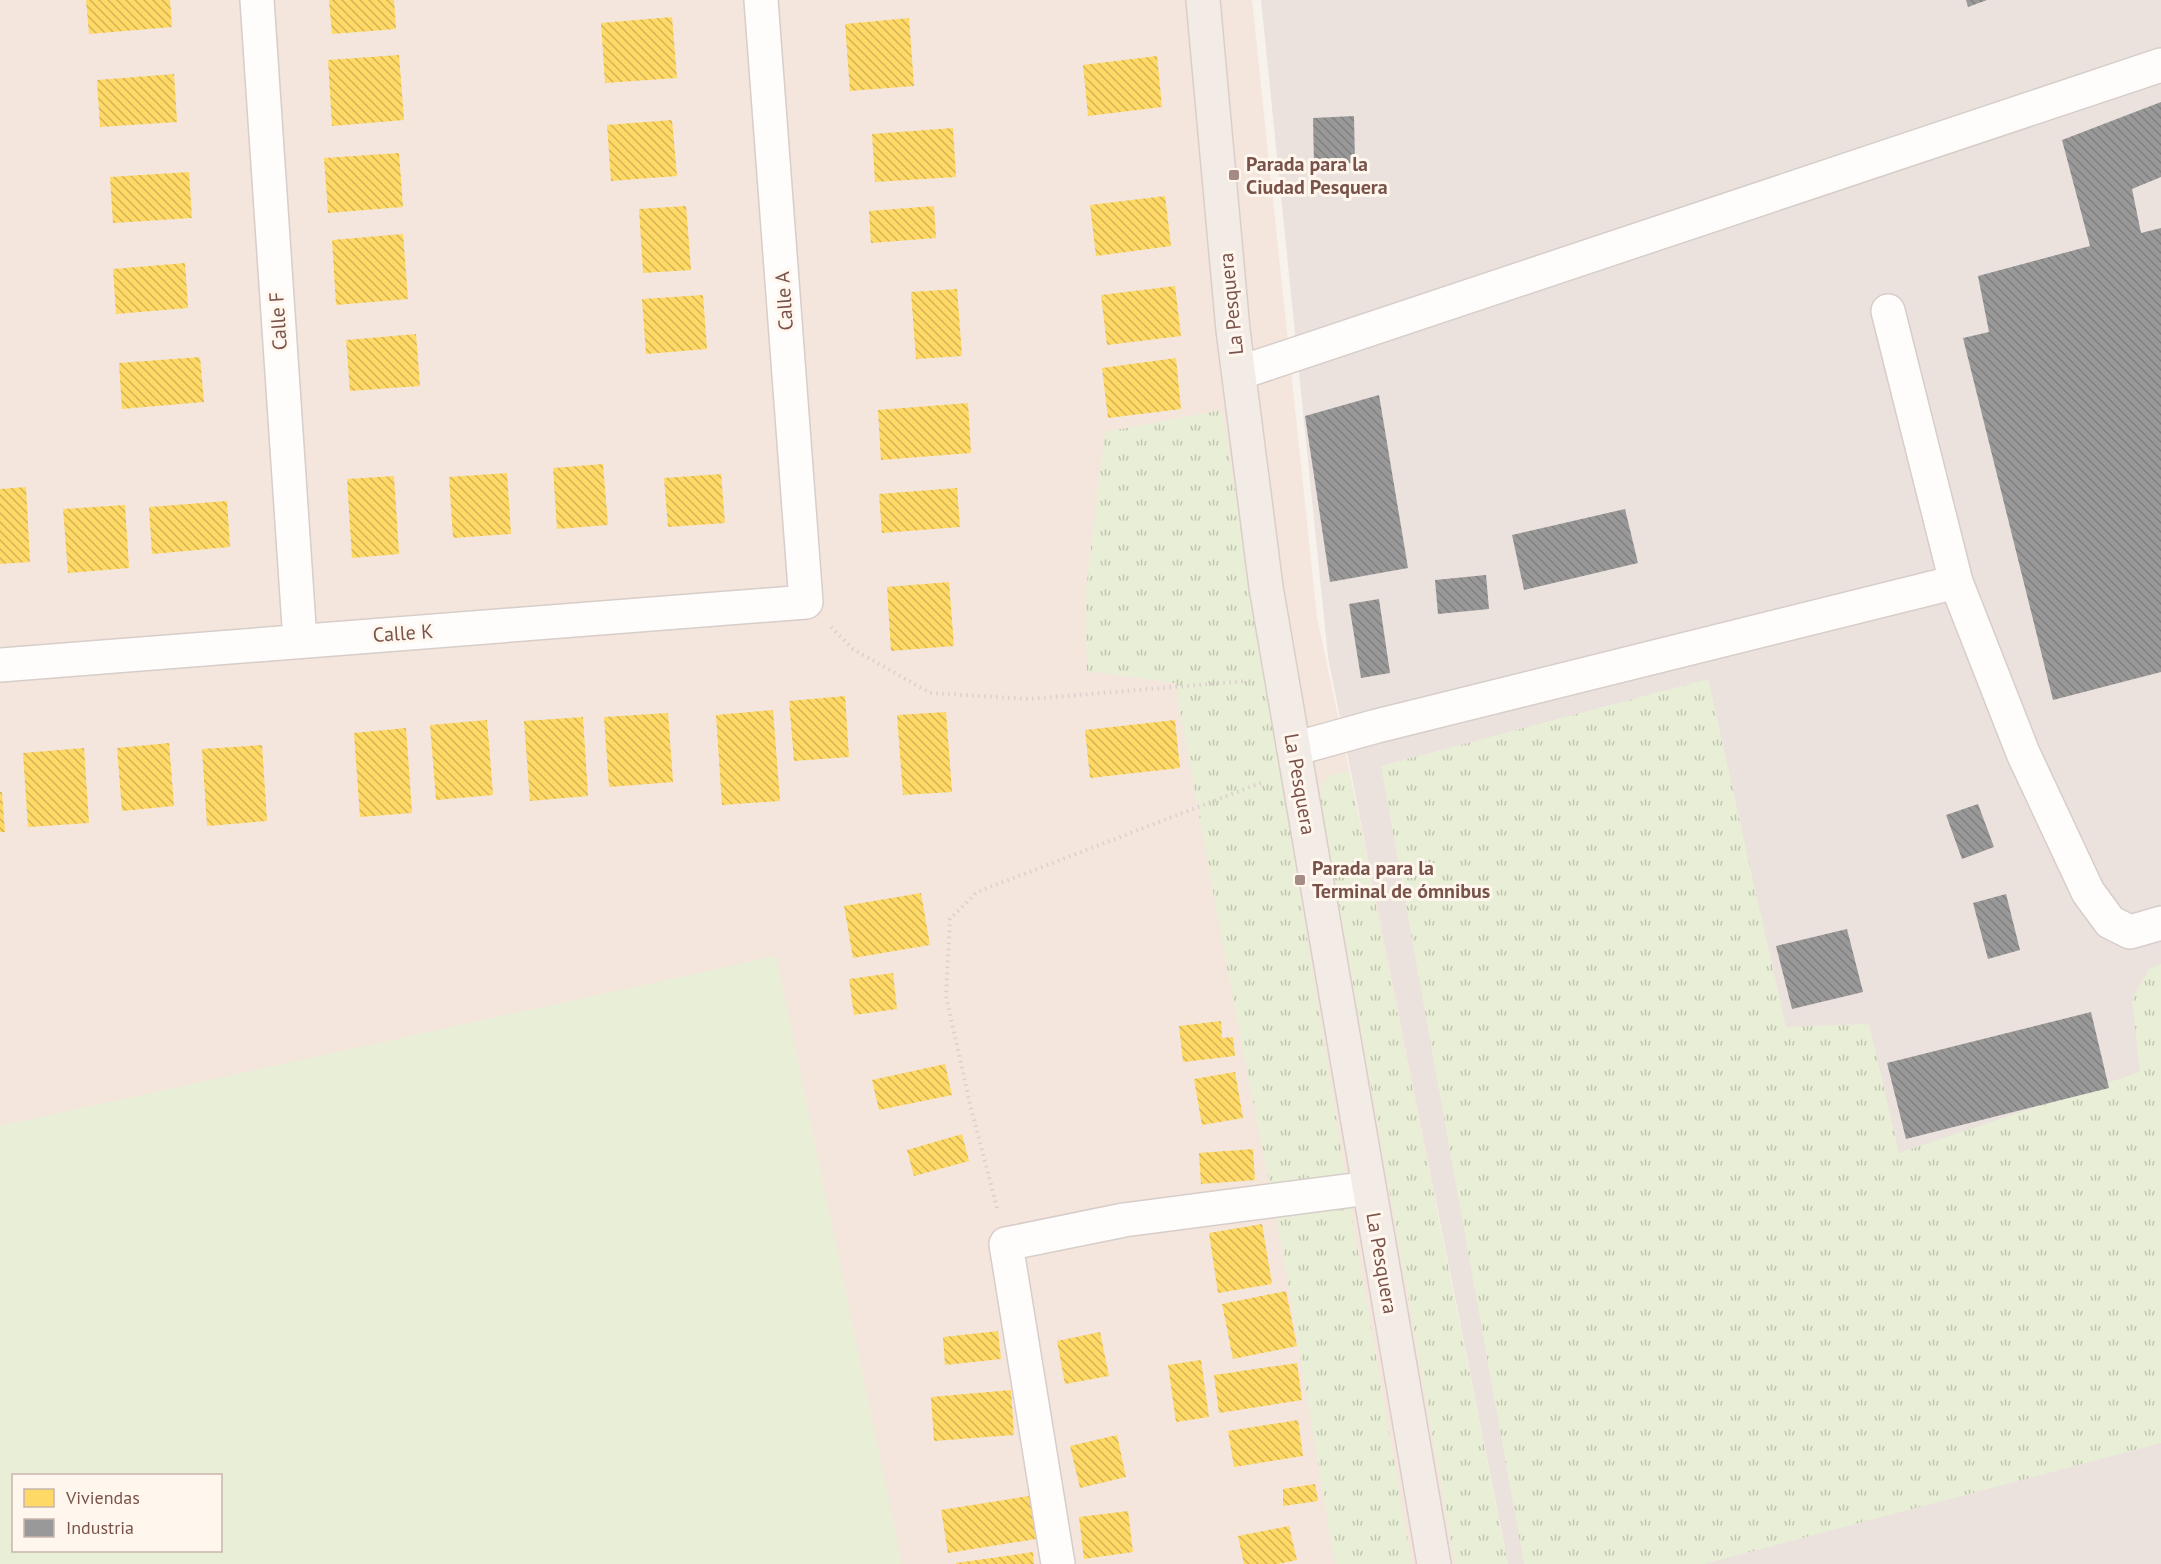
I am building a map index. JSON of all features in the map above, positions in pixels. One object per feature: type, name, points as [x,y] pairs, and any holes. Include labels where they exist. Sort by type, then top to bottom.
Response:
[{"type":"main road","name":"La Pesquera","points":[[1203,0],[1232,318],[1266,587],[1434,1564]]},
{"type":"street","name":"Calle F","points":[[257,0],[300,641]]},
{"type":"street","name":"Calle A","points":[[761,0],[806,602]]},
{"type":"street","points":[[1239,374],[2161,65]]},
{"type":"street","points":[[1888,311],[1956,582],[2023,753],[2088,892],[2110,922],[2130,932],[2161,923]]},
{"type":"street","points":[[1296,759],[1377,726],[1956,582]]},
{"type":"street","name":"Calle K","points":[[0,664],[806,602]]},
{"type":"street","points":[[1058,1564],[1006,1244],[1124,1220],[1369,1188]]},
{"type":"path","points":[[806,602],[853,650],[930,693],[1029,699],[1282,678]]},
{"type":"path","points":[[1006,1244],[970,1104],[946,996],[950,919],[977,892],[1296,759]]},
{"type":"shaded area","points":[[0,0],[1252,0],[1317,617],[1367,855],[1409,1035],[1466,1394],[1498,1564],[0,1564]]},
{"type":"shaded area","points":[[1261,0],[2161,0],[2161,1564],[1508,1564],[1328,657]]},
{"type":"green space","points":[[1222,410],[1356,1241],[1412,1564],[1335,1564],[1282,1247],[1231,989],[1175,683],[1087,671],[1085,599],[1105,432]]},
{"type":"green space","points":[[1708,679],[1786,1027],[1869,1024],[1899,1153],[2140,1072],[2132,999],[2149,969],[2161,964],[2161,1443],[1704,1564],[1524,1564],[1381,766]]},
{"type":"green space","points":[[1349,771],[1508,1564],[1455,1564],[1321,801],[1322,783],[1330,775]]},
{"type":"green space","points":[[776,956],[902,1564],[0,1564],[0,1126]]},
{"type":"building: Viviendas","points":[[86,0],[170,0],[172,27],[89,34]]},
{"type":"building: Viviendas","points":[[329,0],[394,0],[396,29],[332,34]]},
{"type":"building: Viviendas","points":[[672,17],[677,78],[605,83],[601,23]]},
{"type":"building: Viviendas","points":[[909,18],[914,86],[850,91],[845,24]]},
{"type":"building: Viviendas","points":[[399,55],[404,120],[332,126],[328,60]]},
{"type":"building: Viviendas","points":[[1157,56],[1162,107],[1088,116],[1083,65]]},
{"type":"building: Viviendas","points":[[174,74],[177,122],[100,127],[97,80]]},
{"type":"building: Viviendas","points":[[672,120],[677,176],[611,181],[607,125]]},
{"type":"building: Viviendas","points":[[953,128],[956,177],[875,182],[872,134]]},
{"type":"building: Viviendas","points":[[399,153],[403,207],[328,213],[324,158]]},
{"type":"building: Viviendas","points":[[189,172],[192,218],[113,223],[110,177]]},
{"type":"building: Viviendas","points":[[1165,196],[1171,246],[1096,256],[1090,205]]},
{"type":"building: Viviendas","points":[[686,206],[691,270],[643,273],[639,209]]},
{"type":"building: Viviendas","points":[[934,206],[936,238],[871,243],[869,211]]},
{"type":"building: Viviendas","points":[[403,234],[408,299],[336,305],[332,240]]},
{"type":"building: Viviendas","points":[[185,263],[188,308],[116,314],[113,269]]},
{"type":"building: Viviendas","points":[[1175,286],[1181,336],[1107,345],[1101,295]]},
{"type":"building: Viviendas","points":[[957,289],[962,356],[916,359],[911,292]]},
{"type":"building: Viviendas","points":[[703,295],[707,349],[646,354],[642,299]]},
{"type":"building: Viviendas","points":[[416,334],[420,386],[350,391],[346,340]]},
{"type":"building: Viviendas","points":[[200,357],[204,402],[122,409],[119,363]]},
{"type":"building: Viviendas","points":[[1176,358],[1181,409],[1108,418],[1102,368]]},
{"type":"building: Viviendas","points":[[968,403],[971,453],[881,460],[878,410]]},
{"type":"building: Viviendas","points":[[603,464],[608,525],[557,529],[553,468]]},
{"type":"building: Viviendas","points":[[507,473],[511,534],[453,538],[449,477]]},
{"type":"building: Viviendas","points":[[721,474],[725,523],[668,527],[664,478]]},
{"type":"building: Viviendas","points":[[394,476],[399,554],[352,558],[347,479]]},
{"type":"building: Viviendas","points":[[26,487],[30,562],[0,564],[0,489]]},
{"type":"building: Viviendas","points":[[957,488],[960,527],[882,533],[879,494]]},
{"type":"building: Viviendas","points":[[227,501],[230,547],[152,554],[149,507]]},
{"type":"building: Viviendas","points":[[125,505],[129,568],[68,573],[63,509]]},
{"type":"building: Viviendas","points":[[949,582],[954,646],[891,651],[887,587]]},
{"type":"building: Viviendas","points":[[845,696],[849,757],[794,761],[789,701]]},
{"type":"building: Viviendas","points":[[773,710],[780,801],[722,805],[716,715]]},
{"type":"building: Viviendas","points":[[946,712],[952,792],[903,795],[897,715]]},
{"type":"building: Viviendas","points":[[668,713],[673,782],[609,787],[604,717]]},
{"type":"building: Viviendas","points":[[583,717],[588,796],[530,801],[524,721]]},
{"type":"building: Viviendas","points":[[487,720],[493,795],[436,800],[430,725]]},
{"type":"building: Viviendas","points":[[1175,720],[1180,768],[1090,778],[1085,730]]},
{"type":"building: Viviendas","points":[[406,728],[412,813],[360,817],[354,733]]},
{"type":"building: Viviendas","points":[[169,743],[174,806],[122,811],[117,748]]},
{"type":"building: Viviendas","points":[[262,745],[267,821],[207,826],[202,749]]},
{"type":"building: Viviendas","points":[[84,748],[89,823],[28,827],[23,753]]},
{"type":"building: Viviendas","points":[[0,792],[2,792],[5,832],[0,832]]},
{"type":"building: Viviendas","points":[[921,893],[930,945],[853,958],[844,906]]},
{"type":"building: Viviendas","points":[[893,973],[897,1009],[854,1015],[849,979]]},
{"type":"building: Viviendas","points":[[1221,1021],[1222,1038],[1233,1037],[1235,1056],[1183,1062],[1179,1026]]},
{"type":"building: Viviendas","points":[[945,1064],[952,1095],[879,1110],[872,1080]]},
{"type":"building: Viviendas","points":[[1235,1072],[1243,1118],[1202,1125],[1194,1079]]},
{"type":"building: Viviendas","points":[[962,1134],[969,1161],[914,1176],[907,1150]]},
{"type":"building: Viviendas","points":[[1253,1149],[1255,1180],[1201,1184],[1199,1153]]},
{"type":"building: Viviendas","points":[[1262,1224],[1272,1284],[1218,1293],[1209,1233]]},
{"type":"building: Viviendas","points":[[1286,1291],[1297,1346],[1233,1359],[1222,1304]]},
{"type":"building: Viviendas","points":[[998,1331],[1001,1359],[945,1365],[943,1337]]},
{"type":"building: Viviendas","points":[[1100,1332],[1109,1376],[1065,1384],[1057,1341]]},
{"type":"building: Viviendas","points":[[1201,1360],[1209,1417],[1176,1422],[1168,1365]]},
{"type":"building: Viviendas","points":[[1297,1363],[1302,1400],[1219,1413],[1214,1375]]},
{"type":"building: Viviendas","points":[[1011,1390],[1014,1435],[934,1441],[931,1397]]},
{"type":"building: Viviendas","points":[[1298,1420],[1303,1456],[1234,1467],[1228,1431]]},
{"type":"building: Viviendas","points":[[1117,1435],[1126,1477],[1080,1488],[1070,1446]]},
{"type":"building: Viviendas","points":[[1315,1484],[1318,1501],[1283,1506],[1283,1489]]},
{"type":"building: Viviendas","points":[[1029,1496],[1036,1539],[948,1553],[941,1510]]},
{"type":"building: Viviendas","points":[[1128,1511],[1133,1552],[1084,1559],[1079,1517]]},
{"type":"building: Viviendas","points":[[1289,1526],[1297,1560],[1278,1564],[1244,1564],[1238,1536]]},
{"type":"building: Viviendas","points":[[1033,1552],[1034,1564],[956,1564],[956,1563]]},
{"type":"building: Industria","points":[[1966,0],[1987,0],[1968,7]]},
{"type":"building: Industria","points":[[2161,102],[2161,177],[2132,189],[2141,233],[2161,228],[2161,672],[2053,700],[1963,338],[1989,332],[1978,276],[2090,246],[2062,140]]},
{"type":"building: Industria","points":[[1354,116],[1355,163],[1314,164],[1313,118]]},
{"type":"building: Industria","points":[[1379,395],[1408,568],[1330,582],[1305,416]]},
{"type":"building: Industria","points":[[1625,509],[1638,563],[1524,590],[1512,535]]},
{"type":"building: Industria","points":[[1486,575],[1489,609],[1438,614],[1435,580]]},
{"type":"building: Industria","points":[[1379,599],[1390,673],[1361,678],[1349,604]]},
{"type":"building: Industria","points":[[1978,804],[1994,847],[1962,859],[1946,815]]},
{"type":"building: Industria","points":[[2006,894],[2020,950],[1988,959],[1973,903]]},
{"type":"building: Industria","points":[[1847,929],[1863,992],[1792,1009],[1776,946]]},
{"type":"building: Industria","points":[[2091,1012],[2109,1088],[1906,1139],[1887,1063]]},
{"type":"place","name":"Parada para la Ciudad Pesquera","points":[[1234,175]]},
{"type":"place","name":"Parada para la Terminal de ómnibus","points":[[1300,880]]}]
